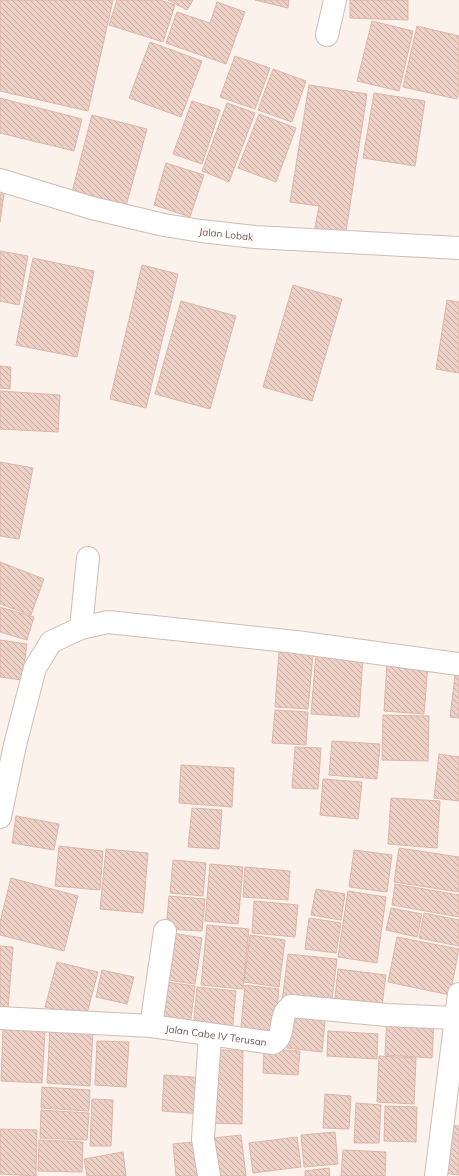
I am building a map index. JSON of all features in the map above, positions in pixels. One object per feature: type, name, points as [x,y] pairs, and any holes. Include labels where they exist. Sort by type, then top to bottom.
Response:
[{"type":"street","points":[[327,35],[336,0]]},
{"type":"street","name":"Jalan Lobak","points":[[0,180],[92,208],[164,225],[201,231],[255,237],[459,248]]},
{"type":"street","points":[[81,628],[88,558]]},
{"type":"street","points":[[0,817],[15,745],[35,668],[51,642],[81,628],[108,622],[296,642],[459,664]]},
{"type":"street","points":[[152,1026],[165,931]]},
{"type":"street","points":[[436,1176],[459,994]]},
{"type":"street","name":"Jalan Cabe IV Terusan","points":[[0,1018],[152,1026],[273,1043],[280,1037],[285,1012],[291,1006],[387,1015],[455,1018]]},
{"type":"street","points":[[209,1176],[203,1139],[210,1035]]},
{"type":"building","points":[[0,0],[113,0],[88,111],[0,91]]},
{"type":"building","points":[[117,0],[160,0],[175,5],[163,42],[109,25]]},
{"type":"building","points":[[168,0],[193,0],[187,10]]},
{"type":"building","points":[[255,0],[289,0],[288,8]]},
{"type":"building","points":[[350,0],[408,0],[408,20],[350,18]]},
{"type":"building","points":[[217,2],[245,12],[226,64],[166,43],[177,12],[210,23]]},
{"type":"building","points":[[372,21],[413,31],[399,91],[357,81]]},
{"type":"building","points":[[417,26],[459,36],[459,91],[457,99],[403,87]]},
{"type":"building","points":[[150,42],[202,61],[181,117],[129,98]]},
{"type":"building","points":[[235,56],[270,68],[255,109],[220,97]]},
{"type":"building","points":[[273,69],[306,81],[292,122],[258,110]]},
{"type":"building","points":[[309,85],[367,94],[345,238],[314,233],[319,206],[290,202]]},
{"type":"building","points":[[374,93],[425,101],[415,166],[363,158]]},
{"type":"building","points":[[0,98],[82,119],[74,151],[0,133]]},
{"type":"building","points":[[192,101],[220,110],[202,164],[173,154]]},
{"type":"building","points":[[227,103],[255,113],[229,182],[202,171]]},
{"type":"building","points":[[259,114],[296,128],[276,182],[238,168]]},
{"type":"building","points":[[92,115],[147,129],[126,206],[72,192]]},
{"type":"building","points":[[166,163],[204,175],[190,217],[154,205]]},
{"type":"building","points":[[0,194],[4,194],[0,222]]},
{"type":"building","points":[[0,251],[28,256],[19,305],[0,301]]},
{"type":"building","points":[[33,258],[94,271],[77,357],[16,345]]},
{"type":"building","points":[[142,265],[178,274],[146,408],[110,399]]},
{"type":"building","points":[[293,285],[342,299],[312,401],[263,387]]},
{"type":"building","points":[[447,300],[459,302],[459,373],[436,369]]},
{"type":"building","points":[[181,301],[236,316],[210,409],[155,394]]},
{"type":"building","points":[[0,366],[11,367],[10,389],[0,388]]},
{"type":"building","points":[[0,391],[60,395],[58,432],[0,429]]},
{"type":"building","points":[[0,462],[33,468],[19,539],[0,536]]},
{"type":"building","points":[[0,562],[44,579],[31,615],[0,604]]},
{"type":"building","points":[[0,607],[34,617],[27,640],[0,632]]},
{"type":"building","points":[[0,640],[27,644],[22,680],[0,677]]},
{"type":"building","points":[[279,651],[313,654],[308,709],[275,707]]},
{"type":"building","points":[[316,654],[363,657],[359,717],[311,714]]},
{"type":"building","points":[[387,662],[428,665],[424,714],[384,711]]},
{"type":"building","points":[[456,667],[459,668],[459,718],[450,717]]},
{"type":"building","points":[[275,710],[308,712],[306,745],[272,743]]},
{"type":"building","points":[[383,715],[429,716],[428,761],[382,760]]},
{"type":"building","points":[[332,741],[380,744],[377,779],[329,775]]},
{"type":"building","points":[[295,747],[321,748],[318,789],[292,788]]},
{"type":"building","points":[[439,754],[459,757],[459,801],[434,798]]},
{"type":"building","points":[[181,765],[234,768],[232,807],[179,803]]},
{"type":"building","points":[[323,779],[362,782],[358,819],[320,815]]},
{"type":"building","points":[[391,798],[440,801],[437,848],[388,844]]},
{"type":"building","points":[[192,808],[222,810],[219,849],[188,847]]},
{"type":"building","points":[[16,816],[59,824],[54,850],[12,843]]},
{"type":"building","points":[[59,846],[103,851],[100,890],[55,886]]},
{"type":"building","points":[[399,848],[459,857],[459,892],[394,882]]},
{"type":"building","points":[[106,849],[148,853],[143,913],[100,909]]},
{"type":"building","points":[[354,850],[392,855],[387,892],[349,887]]},
{"type":"building","points":[[173,860],[206,863],[203,896],[170,893]]},
{"type":"building","points":[[210,864],[243,867],[238,924],[205,921]]},
{"type":"building","points":[[245,867],[290,871],[288,900],[243,897]]},
{"type":"building","points":[[11,878],[78,896],[64,951],[0,935],[0,922]]},
{"type":"building","points":[[395,884],[459,895],[459,917],[392,905]]},
{"type":"building","points":[[316,889],[345,894],[341,920],[311,915]]},
{"type":"building","points":[[348,891],[386,897],[377,963],[338,957]]},
{"type":"building","points":[[169,896],[205,899],[202,931],[166,929]]},
{"type":"building","points":[[254,901],[298,905],[295,937],[252,933]]},
{"type":"building","points":[[391,908],[422,914],[417,937],[386,930]]},
{"type":"building","points":[[424,913],[459,920],[459,946],[419,938]]},
{"type":"building","points":[[309,918],[341,923],[336,953],[305,949]]},
{"type":"building","points":[[207,925],[249,929],[243,989],[201,985]]},
{"type":"building","points":[[167,932],[202,938],[195,984],[160,979]]},
{"type":"building","points":[[250,935],[285,940],[279,987],[244,982]]},
{"type":"building","points":[[397,937],[459,949],[450,995],[388,982]]},
{"type":"building","points":[[0,946],[13,947],[8,1009],[0,1008]]},
{"type":"building","points":[[288,954],[337,959],[331,1008],[282,1002]]},
{"type":"building","points":[[57,962],[98,972],[86,1017],[45,1007]]},
{"type":"building","points":[[338,969],[386,975],[381,1013],[334,1008]]},
{"type":"building","points":[[102,970],[134,977],[127,1004],[96,997]]},
{"type":"building","points":[[159,981],[195,986],[190,1026],[154,1021]]},
{"type":"building","points":[[245,985],[279,989],[274,1041],[240,1037]]},
{"type":"building","points":[[197,987],[236,991],[232,1034],[193,1030]]},
{"type":"building","points":[[291,1008],[326,1012],[322,1052],[287,1048]]},
{"type":"building","points":[[387,1017],[434,1020],[432,1058],[385,1055]]},
{"type":"building","points":[[3,1028],[45,1031],[42,1083],[1,1081]]},
{"type":"building","points":[[50,1028],[93,1031],[90,1086],[47,1083]]},
{"type":"building","points":[[328,1031],[378,1034],[377,1059],[327,1056]]},
{"type":"building","points":[[97,1041],[129,1042],[126,1087],[95,1085]]},
{"type":"building","points":[[264,1049],[300,1051],[298,1075],[263,1073]]},
{"type":"building","points":[[211,1050],[243,1050],[242,1124],[209,1123]]},
{"type":"building","points":[[379,1056],[416,1058],[414,1104],[377,1102]]},
{"type":"building","points":[[164,1075],[205,1078],[202,1114],[162,1111]]},
{"type":"building","points":[[42,1087],[90,1090],[89,1111],[41,1108]]},
{"type":"building","points":[[325,1094],[351,1096],[349,1129],[323,1128]]},
{"type":"building","points":[[92,1099],[113,1100],[111,1146],[90,1146]]},
{"type":"building","points":[[356,1103],[381,1105],[379,1143],[354,1143]]},
{"type":"building","points":[[385,1106],[417,1107],[416,1142],[384,1141]]},
{"type":"building","points":[[41,1110],[89,1113],[87,1140],[40,1138]]},
{"type":"building","points":[[446,1125],[459,1126],[459,1175],[442,1173]]},
{"type":"building","points":[[0,1129],[37,1130],[36,1176],[0,1174]]},
{"type":"building","points":[[335,1132],[338,1164],[304,1167],[301,1135]]},
{"type":"building","points":[[241,1135],[246,1176],[210,1176],[205,1139]]},
{"type":"building","points":[[297,1137],[301,1167],[253,1173],[249,1143]]},
{"type":"building","points":[[39,1140],[83,1142],[82,1172],[38,1171]]},
{"type":"building","points":[[202,1141],[206,1176],[176,1176],[173,1144]]},
{"type":"building","points":[[343,1150],[386,1152],[385,1176],[341,1176]]},
{"type":"building","points":[[123,1152],[126,1176],[87,1176],[84,1159]]},
{"type":"building","points":[[329,1168],[330,1176],[305,1176],[305,1171]]}]
